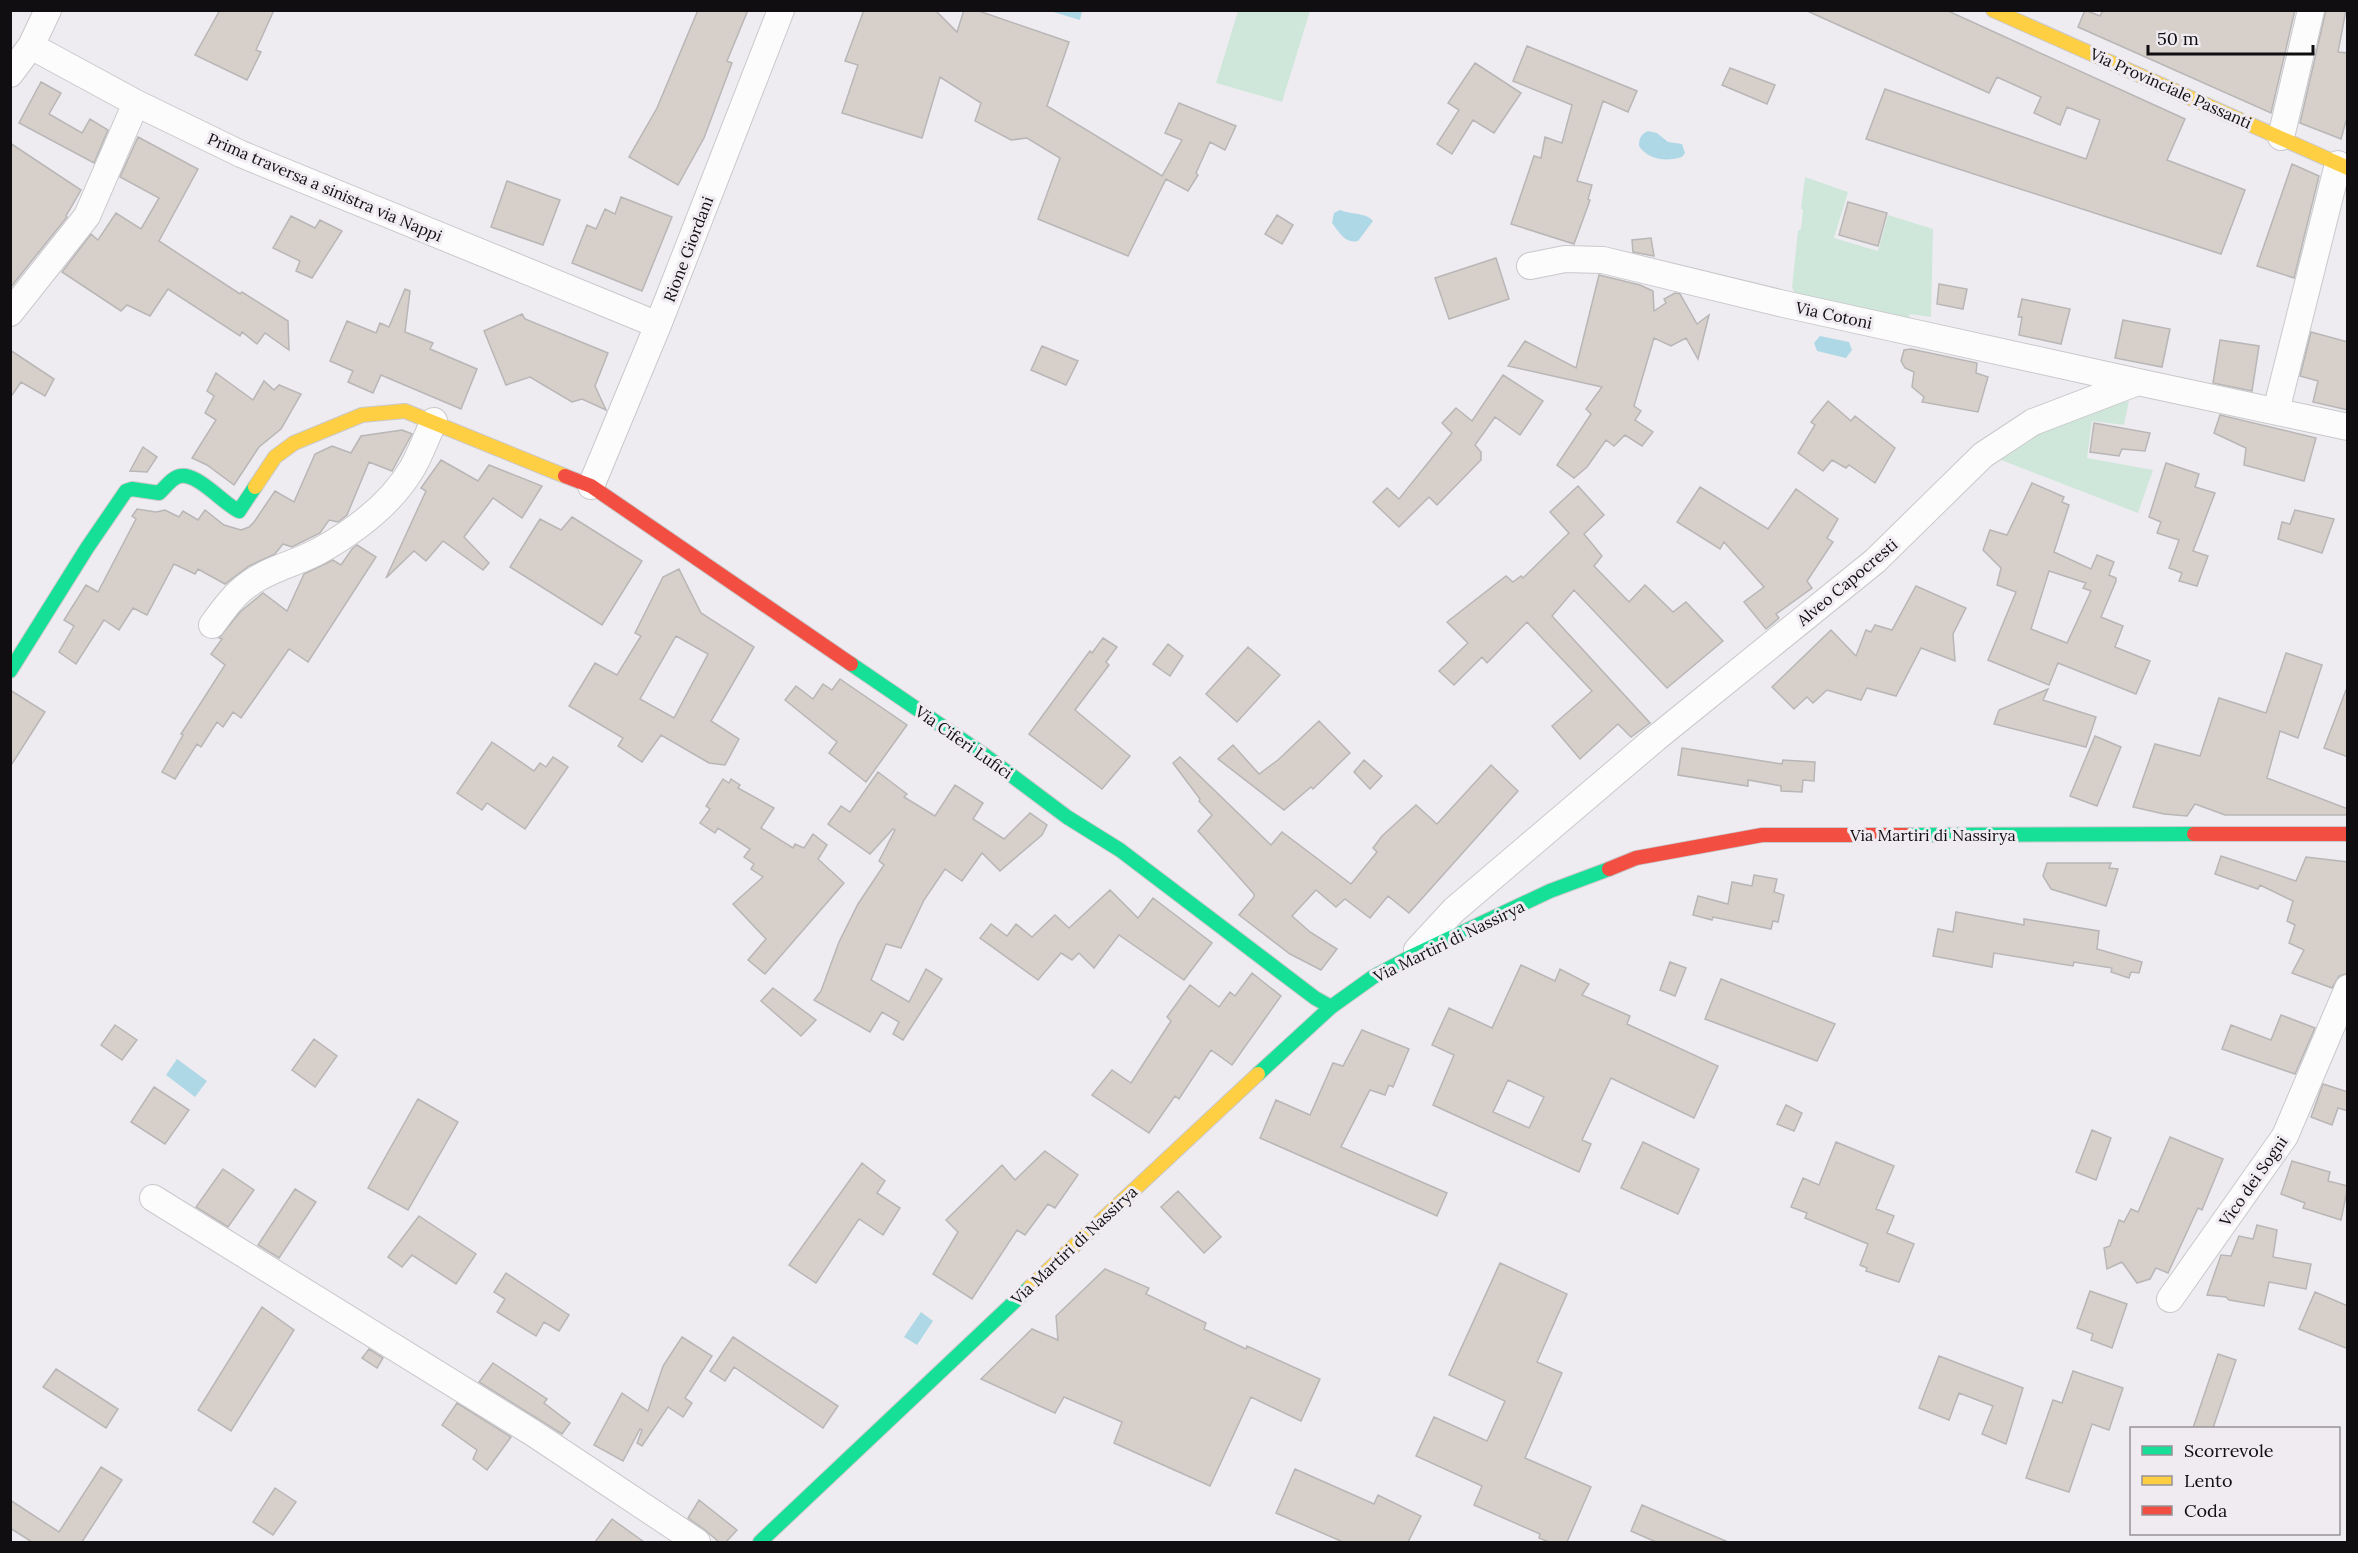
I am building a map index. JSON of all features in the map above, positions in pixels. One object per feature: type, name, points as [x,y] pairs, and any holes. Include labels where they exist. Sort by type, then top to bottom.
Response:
[{"type":"street","points":[[10,74],[30,46],[48,10]]},
{"type":"street","name":"Rione Giordani","points":[[591,486],[658,325],[781,10]]},
{"type":"street","name":"Via Provinciale Passanti","points":[[1993,10],[2281,136],[2343,166]]},
{"type":"street","points":[[2281,136],[2311,10]]},
{"type":"street","name":"Prima traversa a sinistra via Nappi","points":[[30,46],[241,154],[658,325]]},
{"type":"street","points":[[10,314],[87,216],[136,102]]},
{"type":"street","points":[[2276,411],[2343,166]]},
{"type":"street","name":"Via Cotoni","points":[[1530,266],[1565,259],[1603,260],[1784,304],[2138,382]]},
{"type":"street","points":[[2138,382],[2348,427]]},
{"type":"street","name":"Alveo Capocresti","points":[[1412,956],[1454,910],[1656,738],[1875,561],[1983,455],[2033,422],[2138,382]]},
{"type":"street","name":"Via Ciferi Lufici","points":[[10,671],[87,548],[126,491],[132,489],[159,493],[177,476],[186,475],[194,478],[239,511],[275,457],[294,443],[362,415],[405,411],[591,486],[983,754],[1067,817],[1120,850],[1230,935],[1331,1007]]},
{"type":"street","points":[[212,625],[237,593],[250,583],[318,551],[350,532],[381,507],[397,490],[413,467],[434,421]]},
{"type":"street","name":"Via Martiri di Nassirya","points":[[760,1542],[1205,1122],[1331,1007],[1374,977],[1412,956],[1550,891],[1636,858],[1762,835],[2348,834]]},
{"type":"street","name":"Vico dei Sogni","points":[[2170,1299],[2285,1136],[2348,988]]},
{"type":"street","points":[[153,1198],[533,1433],[698,1542]]},
{"type":"green space","points":[[1238,11],[1310,11],[1282,102],[1216,83]]},
{"type":"green space","points":[[1805,177],[1848,192],[1834,238],[1878,251],[1888,215],[1933,229],[1931,317],[1910,314],[1907,322],[1798,300],[1792,287],[1798,231],[1801,229]]},
{"type":"green space","points":[[2129,401],[2124,425],[2092,421],[2087,458],[2153,470],[2138,513],[1996,458],[2042,429],[2108,405]]},
{"type":"water","points":[[1082,10],[1080,20],[1050,11]]},
{"type":"water","points":[[1648,131],[1657,133],[1668,142],[1682,144],[1685,153],[1682,157],[1670,159],[1658,159],[1647,154],[1639,146],[1639,141]]},
{"type":"water","points":[[1340,210],[1366,216],[1373,221],[1358,241],[1346,239],[1332,223],[1334,213]]},
{"type":"water","points":[[1820,336],[1849,342],[1852,350],[1846,358],[1817,351],[1814,343]]},
{"type":"water","points":[[177,1059],[207,1081],[195,1097],[166,1075]]},
{"type":"water","points":[[921,1312],[933,1321],[917,1345],[904,1337]]},
{"type":"building","points":[[220,10],[274,10],[256,50],[261,52],[247,80],[195,55]]},
{"type":"building","points":[[698,10],[748,10],[727,61],[732,63],[704,138],[678,185],[629,157],[657,108]]},
{"type":"building","points":[[864,10],[935,10],[957,32],[964,10],[976,10],[1069,42],[1047,106],[1162,176],[1182,140],[1165,133],[1179,103],[1236,126],[1225,150],[1210,142],[1196,173],[1198,175],[1188,191],[1166,179],[1128,256],[1038,219],[1060,158],[1027,138],[1011,140],[975,121],[981,103],[940,77],[922,138],[842,113],[858,65],[845,61]]},
{"type":"building","points":[[1805,10],[1946,10],[2185,119],[2167,160],[2245,190],[2221,254],[1866,139],[1885,89],[2086,159],[2100,120],[2067,107],[2060,125],[2034,113],[2041,97],[1997,77],[1989,93]]},
{"type":"building","points":[[2085,10],[2100,16],[2103,10],[2295,10],[2271,113],[2078,27]]},
{"type":"building","points":[[2326,10],[2346,10],[2338,52],[2348,53],[2348,114],[2341,139],[2300,123]]},
{"type":"building","points":[[1527,46],[1637,91],[1628,112],[1603,101],[1577,181],[1592,185],[1588,199],[1590,200],[1574,244],[1511,224],[1534,156],[1541,158],[1545,137],[1562,143],[1572,105],[1513,81]]},
{"type":"building","points":[[1475,63],[1521,93],[1494,133],[1473,120],[1452,154],[1437,144],[1459,110],[1448,103]]},
{"type":"building","points":[[1730,68],[1775,85],[1767,104],[1722,85]]},
{"type":"building","points":[[41,82],[61,93],[49,114],[82,133],[90,119],[108,130],[94,163],[19,123]]},
{"type":"building","points":[[138,137],[198,169],[159,241],[240,294],[242,292],[288,321],[289,350],[265,333],[257,344],[242,332],[240,336],[168,289],[150,316],[127,305],[121,311],[62,272],[91,234],[98,240],[116,213],[141,229],[159,198],[120,177]]},
{"type":"building","points":[[10,143],[81,190],[67,217],[10,288]]},
{"type":"building","points":[[2292,164],[2319,176],[2294,278],[2257,266]]},
{"type":"building","points":[[507,181],[560,200],[543,245],[491,227]]},
{"type":"building","points":[[621,197],[672,217],[642,291],[572,263],[587,225],[596,229],[605,209],[615,214]]},
{"type":"building","points":[[1848,202],[1887,213],[1878,246],[1839,235]]},
{"type":"building","points":[[1277,215],[1293,225],[1282,244],[1265,234]]},
{"type":"building","points":[[291,216],[315,228],[320,220],[342,231],[312,278],[296,271],[300,261],[273,248]]},
{"type":"building","points":[[1651,238],[1654,256],[1633,252],[1632,240]]},
{"type":"building","points":[[1496,258],[1509,299],[1449,319],[1435,278]]},
{"type":"building","points":[[1599,275],[1640,285],[1653,291],[1654,311],[1666,303],[1664,299],[1675,293],[1680,294],[1697,324],[1709,315],[1698,359],[1686,338],[1671,346],[1654,338],[1634,406],[1641,411],[1635,420],[1653,432],[1642,446],[1625,435],[1614,446],[1606,440],[1587,467],[1574,478],[1557,465],[1591,414],[1586,409],[1602,387],[1508,366],[1525,341],[1576,368]]},
{"type":"building","points":[[1939,284],[1967,289],[1963,309],[1937,304]]},
{"type":"building","points":[[405,289],[410,291],[405,332],[433,343],[430,349],[477,369],[461,409],[381,375],[373,393],[348,382],[353,371],[330,361],[347,321],[376,333],[380,323],[389,327]]},
{"type":"building","points":[[2022,299],[2070,309],[2061,344],[2019,335],[2022,317],[2018,317]]},
{"type":"building","points":[[522,314],[525,319],[608,353],[595,386],[606,410],[582,399],[572,402],[530,377],[506,385],[484,331]]},
{"type":"building","points":[[2123,320],[2170,329],[2162,367],[2115,358]]},
{"type":"building","points":[[2311,332],[2348,342],[2348,410],[2313,402],[2318,381],[2300,376]]},
{"type":"building","points":[[2220,340],[2259,346],[2252,391],[2213,383]]},
{"type":"building","points":[[1042,346],[1078,361],[1066,385],[1031,370]]},
{"type":"building","points":[[1911,349],[1977,363],[1976,373],[1988,377],[1978,412],[1922,402],[1924,397],[1912,387],[1914,372],[1905,368],[1901,361],[1904,350]]},
{"type":"building","points":[[10,350],[54,379],[45,396],[21,382],[10,398]]},
{"type":"building","points":[[216,373],[253,400],[264,381],[274,390],[279,385],[301,394],[281,429],[259,447],[234,485],[207,465],[192,458],[216,420],[205,413],[214,396],[207,391]]},
{"type":"building","points":[[1503,375],[1543,401],[1520,435],[1495,417],[1475,445],[1481,452],[1481,460],[1437,505],[1429,497],[1399,527],[1373,502],[1387,488],[1399,499],[1452,433],[1442,423],[1456,408],[1472,421]]},
{"type":"building","points":[[1828,401],[1851,421],[1855,416],[1895,448],[1875,483],[1849,465],[1846,468],[1832,460],[1823,471],[1798,453],[1815,425],[1811,422]]},
{"type":"building","points":[[2220,415],[2316,438],[2304,481],[2244,465],[2246,448],[2214,433]]},
{"type":"building","points":[[2094,423],[2150,433],[2145,451],[2122,449],[2119,456],[2090,452]]},
{"type":"building","points":[[402,430],[412,434],[392,471],[369,462],[347,515],[338,522],[329,520],[320,533],[292,547],[283,544],[275,554],[249,566],[225,584],[198,569],[195,574],[174,564],[147,615],[133,608],[119,630],[104,620],[76,664],[59,652],[74,626],[64,620],[86,585],[98,592],[136,519],[132,516],[137,509],[156,512],[165,510],[179,517],[183,511],[198,520],[205,510],[224,525],[241,530],[254,522],[275,491],[294,502],[315,454],[332,446],[351,453],[361,436]]},
{"type":"building","points":[[143,447],[157,457],[147,472],[130,471]]},
{"type":"building","points":[[441,460],[478,481],[489,465],[542,486],[522,518],[493,498],[464,537],[489,563],[483,570],[443,541],[426,561],[414,551],[386,578],[426,491],[421,488]]},
{"type":"building","points":[[2166,463],[2199,474],[2195,487],[2215,493],[2193,551],[2208,556],[2197,586],[2179,581],[2182,573],[2169,568],[2179,540],[2157,533],[2161,522],[2149,517]]},
{"type":"building","points":[[2032,483],[2064,497],[2062,502],[2069,505],[2054,552],[2091,569],[2097,555],[2114,562],[2109,575],[2116,578],[2116,581],[2101,617],[2123,626],[2115,647],[2150,661],[2136,694],[2058,663],[2049,685],[1988,660],[2016,592],[1997,585],[2001,568],[1983,550],[1990,530],[2007,535]],"holes":[[[2049,571],[2086,583],[2083,588],[2091,591],[2067,643],[2031,629]]]},
{"type":"building","points":[[1578,486],[1604,515],[1584,534],[1602,556],[1594,566],[1629,602],[1645,585],[1673,612],[1686,602],[1723,641],[1667,688],[1574,590],[1552,616],[1650,723],[1631,737],[1618,724],[1580,759],[1552,726],[1592,691],[1527,622],[1487,663],[1482,657],[1454,685],[1439,671],[1468,643],[1447,622],[1506,576],[1513,582],[1521,576],[1523,578],[1569,533],[1550,512]]},
{"type":"building","points":[[1700,487],[1768,529],[1796,489],[1838,519],[1827,538],[1833,542],[1807,581],[1812,588],[1776,614],[1779,618],[1766,629],[1744,602],[1764,587],[1724,542],[1720,549],[1677,522]]},
{"type":"building","points":[[2295,510],[2334,519],[2322,553],[2278,539],[2282,522],[2290,524]]},
{"type":"building","points":[[572,517],[642,561],[602,625],[510,567],[540,519],[561,530]]},
{"type":"building","points":[[357,545],[376,557],[308,662],[289,649],[241,718],[233,712],[223,727],[217,722],[201,747],[197,744],[175,779],[162,772],[183,735],[181,734],[225,665],[211,654],[222,639],[219,638],[240,612],[263,593],[287,611],[304,574],[333,560],[341,565]]},
{"type":"building","points":[[679,569],[701,613],[754,647],[711,721],[739,739],[725,765],[709,763],[661,735],[642,762],[618,746],[623,738],[569,706],[595,663],[617,675],[641,636],[635,633],[663,577]],"holes":[[[676,636],[708,654],[674,718],[640,699]]]},
{"type":"building","points":[[1916,586],[1966,608],[1953,634],[1955,661],[1921,648],[1896,696],[1867,688],[1861,700],[1827,690],[1813,703],[1807,697],[1794,709],[1772,687],[1831,630],[1856,656],[1866,630],[1871,632],[1875,625],[1892,630]]},
{"type":"building","points":[[1103,638],[1117,647],[1106,662],[1109,665],[1075,710],[1130,756],[1102,789],[1029,734],[1090,651],[1092,653]]},
{"type":"building","points":[[1168,644],[1183,656],[1170,676],[1153,664]]},
{"type":"building","points":[[1248,647],[1280,675],[1237,722],[1206,694]]},
{"type":"building","points":[[2286,653],[2322,665],[2298,738],[2280,731],[2267,778],[2348,809],[2348,815],[2225,815],[2195,804],[2187,816],[2164,814],[2133,807],[2155,744],[2200,756],[2219,698],[2266,713]]},
{"type":"building","points":[[840,679],[907,725],[866,782],[829,753],[837,742],[785,700],[796,686],[813,699],[823,684],[832,690]]},
{"type":"building","points":[[2048,689],[2043,700],[2096,717],[2086,747],[1994,724],[1999,710]]},
{"type":"building","points":[[10,690],[45,712],[10,767]]},
{"type":"building","points":[[2346,690],[2348,691],[2348,757],[2324,748]]},
{"type":"building","points":[[1319,721],[1350,753],[1313,789],[1311,787],[1284,810],[1218,759],[1233,745],[1259,774],[1278,760]]},
{"type":"building","points":[[2095,736],[2121,747],[2097,806],[2070,796]]},
{"type":"building","points":[[492,742],[534,771],[540,763],[546,767],[553,757],[568,767],[525,829],[487,803],[482,810],[457,793]]},
{"type":"building","points":[[1682,748],[1782,764],[1783,760],[1815,762],[1814,781],[1803,780],[1802,792],[1781,791],[1781,786],[1748,780],[1748,786],[1678,775]]},
{"type":"building","points":[[1180,757],[1271,845],[1282,832],[1351,884],[1377,852],[1373,848],[1382,836],[1416,805],[1437,824],[1491,765],[1518,791],[1409,913],[1388,896],[1370,918],[1345,899],[1336,907],[1316,890],[1292,916],[1310,932],[1337,949],[1321,970],[1290,954],[1239,915],[1254,894],[1198,831],[1212,815],[1199,801],[1200,799],[1173,763]]},
{"type":"building","points":[[1364,760],[1382,776],[1370,789],[1354,772]]},
{"type":"building","points":[[878,772],[907,794],[904,797],[935,816],[955,785],[983,803],[973,819],[1004,839],[1030,813],[1047,825],[1042,835],[1000,871],[982,853],[962,881],[945,869],[924,900],[901,948],[886,944],[871,980],[909,1002],[926,969],[942,979],[903,1040],[893,1034],[899,1022],[882,1012],[870,1032],[814,1000],[821,991],[839,942],[858,904],[884,865],[879,861],[895,830],[893,829],[870,854],[828,824],[841,806],[850,812]]},
{"type":"building","points":[[723,779],[729,783],[731,779],[740,785],[738,788],[774,808],[761,828],[793,848],[795,844],[804,848],[813,834],[827,845],[818,859],[844,883],[765,974],[748,960],[766,939],[733,904],[763,877],[751,869],[754,864],[744,857],[750,849],[718,828],[715,833],[700,823],[710,809],[706,806]]},
{"type":"building","points":[[2221,856],[2296,881],[2306,857],[2348,862],[2348,973],[2339,976],[2332,988],[2292,973],[2304,950],[2289,943],[2295,925],[2287,921],[2293,901],[2260,885],[2258,889],[2215,874]]},
{"type":"building","points":[[2047,863],[2111,863],[2109,868],[2118,869],[2106,906],[2051,889],[2043,876]]},
{"type":"building","points":[[1754,875],[1777,879],[1774,892],[1784,895],[1778,922],[1773,921],[1771,929],[1693,915],[1698,896],[1728,904],[1732,882],[1752,886]]},
{"type":"building","points":[[1110,890],[1138,918],[1153,898],[1212,943],[1184,980],[1119,935],[1094,968],[1079,953],[1072,960],[1061,953],[1038,980],[980,938],[991,924],[1007,936],[1016,924],[1032,937],[1055,915],[1069,928]]},
{"type":"building","points":[[1956,912],[2024,925],[2024,919],[2099,931],[2097,949],[2142,962],[2139,973],[2131,972],[2129,978],[2111,972],[2112,968],[2074,962],[2073,966],[1994,953],[1992,967],[1933,956],[1938,929],[1953,932]]},
{"type":"building","points":[[1670,962],[1686,968],[1675,996],[1660,990]]},
{"type":"building","points":[[1521,965],[1555,981],[1560,969],[1589,984],[1582,995],[1630,1016],[1627,1024],[1718,1066],[1694,1118],[1611,1078],[1582,1140],[1591,1144],[1579,1172],[1433,1105],[1454,1055],[1432,1045],[1449,1008],[1492,1028]],"holes":[[[1508,1080],[1544,1097],[1529,1128],[1493,1112]]]},
{"type":"building","points":[[1252,973],[1281,996],[1232,1065],[1211,1050],[1179,1099],[1175,1096],[1149,1133],[1092,1095],[1112,1070],[1131,1083],[1171,1021],[1167,1017],[1190,985],[1219,1007],[1230,992],[1235,996]]},
{"type":"building","points":[[1721,979],[1835,1024],[1817,1061],[1705,1019]]},
{"type":"building","points":[[773,988],[816,1020],[801,1036],[761,1001]]},
{"type":"building","points":[[2281,1015],[2315,1028],[2295,1074],[2222,1049],[2231,1025],[2271,1040]]},
{"type":"building","points":[[115,1025],[137,1040],[122,1060],[101,1045]]},
{"type":"building","points":[[1362,1030],[1409,1049],[1393,1087],[1389,1085],[1385,1095],[1370,1090],[1341,1147],[1447,1193],[1437,1216],[1260,1138],[1276,1100],[1310,1115],[1333,1063],[1343,1066]]},
{"type":"building","points":[[314,1039],[337,1056],[315,1087],[292,1070]]},
{"type":"building","points":[[2323,1084],[2348,1092],[2348,1111],[2338,1108],[2332,1125],[2311,1117]]},
{"type":"building","points":[[154,1087],[189,1110],[165,1144],[131,1122]]},
{"type":"building","points":[[418,1099],[458,1122],[408,1210],[368,1188]]},
{"type":"building","points":[[1786,1105],[1802,1113],[1794,1131],[1777,1124]]},
{"type":"building","points":[[2092,1130],[2111,1138],[2096,1180],[2076,1172]]},
{"type":"building","points":[[2170,1137],[2223,1159],[2202,1210],[2198,1208],[2168,1273],[2156,1268],[2150,1279],[2137,1283],[2122,1262],[2107,1269],[2104,1248],[2110,1246],[2119,1220],[2124,1222],[2131,1209],[2138,1212]]},
{"type":"building","points":[[1643,1142],[1699,1169],[1678,1214],[1621,1188]]},
{"type":"building","points":[[1836,1142],[1894,1166],[1876,1209],[1894,1216],[1887,1233],[1914,1244],[1899,1282],[1866,1271],[1867,1268],[1860,1265],[1868,1244],[1805,1218],[1807,1213],[1791,1207],[1803,1178],[1819,1185]]},
{"type":"building","points":[[1045,1151],[1078,1175],[1055,1208],[1048,1204],[1025,1235],[1017,1230],[972,1299],[933,1274],[958,1232],[946,1220],[1002,1165],[1015,1180]]},
{"type":"building","points":[[2292,1161],[2330,1172],[2328,1181],[2348,1186],[2341,1220],[2303,1208],[2305,1203],[2281,1194]]},
{"type":"building","points":[[862,1163],[885,1181],[877,1193],[900,1208],[883,1235],[859,1219],[816,1283],[789,1265]]},
{"type":"building","points":[[223,1169],[254,1190],[228,1227],[196,1207]]},
{"type":"building","points":[[295,1189],[316,1202],[279,1258],[258,1245]]},
{"type":"building","points":[[1178,1191],[1221,1237],[1204,1253],[1161,1207]]},
{"type":"building","points":[[419,1216],[476,1254],[456,1284],[412,1255],[402,1267],[388,1257]]},
{"type":"building","points":[[2257,1225],[2277,1230],[2273,1257],[2311,1264],[2306,1289],[2269,1282],[2264,1306],[2207,1295],[2221,1255],[2231,1256],[2239,1236],[2253,1239]]},
{"type":"building","points":[[1500,1263],[1567,1294],[1537,1362],[1562,1373],[1525,1458],[1591,1487],[1567,1542],[1549,1542],[1539,1538],[1540,1534],[1474,1505],[1482,1486],[1416,1456],[1434,1417],[1487,1441],[1505,1401],[1449,1375]]},
{"type":"building","points":[[1105,1269],[1149,1288],[1146,1294],[1206,1323],[1204,1329],[1320,1379],[1301,1421],[1251,1397],[1210,1486],[1114,1443],[1122,1422],[1064,1397],[1055,1413],[981,1379],[1032,1329],[1058,1340],[1056,1316]]},
{"type":"building","points":[[506,1273],[569,1315],[559,1331],[544,1322],[536,1336],[497,1312],[505,1299],[494,1292]]},
{"type":"building","points":[[2090,1291],[2127,1304],[2112,1348],[2091,1340],[2093,1334],[2077,1328]]},
{"type":"building","points":[[2315,1292],[2348,1306],[2348,1349],[2299,1329]]},
{"type":"building","points":[[262,1307],[294,1330],[231,1431],[198,1410]]},
{"type":"building","points":[[682,1337],[712,1356],[685,1398],[692,1403],[683,1417],[668,1407],[642,1446],[637,1443],[642,1430],[640,1429],[623,1461],[594,1445],[622,1393],[648,1411],[663,1366]]},
{"type":"building","points":[[733,1337],[838,1406],[823,1428],[734,1367],[725,1381],[710,1371]]},
{"type":"building","points":[[369,1349],[383,1358],[377,1368],[362,1358]]},
{"type":"building","points":[[2218,1354],[2236,1360],[2213,1427],[2193,1427]]},
{"type":"building","points":[[1939,1356],[2023,1388],[2006,1444],[1982,1434],[1993,1406],[1959,1393],[1949,1420],[1919,1408]]},
{"type":"building","points":[[493,1363],[547,1399],[544,1403],[570,1423],[562,1434],[479,1382]]},
{"type":"building","points":[[56,1369],[118,1409],[106,1428],[43,1387]]},
{"type":"building","points":[[2073,1371],[2123,1388],[2109,1430],[2092,1424],[2069,1492],[2026,1478],[2053,1400],[2062,1403]]},
{"type":"building","points":[[457,1403],[511,1437],[487,1470],[473,1459],[477,1450],[442,1425]]},
{"type":"building","points":[[101,1467],[122,1480],[82,1542],[32,1542],[10,1528],[10,1500],[59,1532]]},
{"type":"building","points":[[1295,1469],[1374,1504],[1378,1495],[1421,1516],[1408,1542],[1343,1542],[1276,1513]]},
{"type":"building","points":[[275,1488],[296,1502],[273,1535],[253,1522]]},
{"type":"building","points":[[699,1500],[737,1530],[726,1542],[719,1542],[688,1518]]},
{"type":"building","points":[[1642,1505],[1728,1542],[1656,1542],[1631,1531]]},
{"type":"building","points":[[612,1519],[644,1542],[595,1542]]},
{"type":"traffic: fast","points":[[10,671],[87,548],[126,491],[132,489],[159,493],[174,478],[184,476],[200,482],[239,511],[255,487]]},
{"type":"traffic: fast","points":[[851,664],[983,754],[1067,817],[1120,850],[1315,998],[1331,1007]]},
{"type":"traffic: fast","points":[[1907,835],[2194,834]]},
{"type":"traffic: fast","points":[[1258,1074],[1331,1007],[1373,977],[1412,956],[1550,891],[1609,869]]},
{"type":"traffic: fast","points":[[760,1542],[1030,1287]]},
{"type":"traffic: slow","points":[[1993,10],[2348,168]]},
{"type":"traffic: slow","points":[[255,487],[275,457],[294,443],[362,415],[405,411],[565,476]]},
{"type":"traffic: slow","points":[[1030,1287],[1258,1074]]},
{"type":"traffic: jam","points":[[565,476],[591,486],[851,664]]},
{"type":"traffic: jam","points":[[2194,834],[2348,834]]},
{"type":"traffic: jam","points":[[1609,869],[1636,858],[1762,835],[1907,835]]}]
